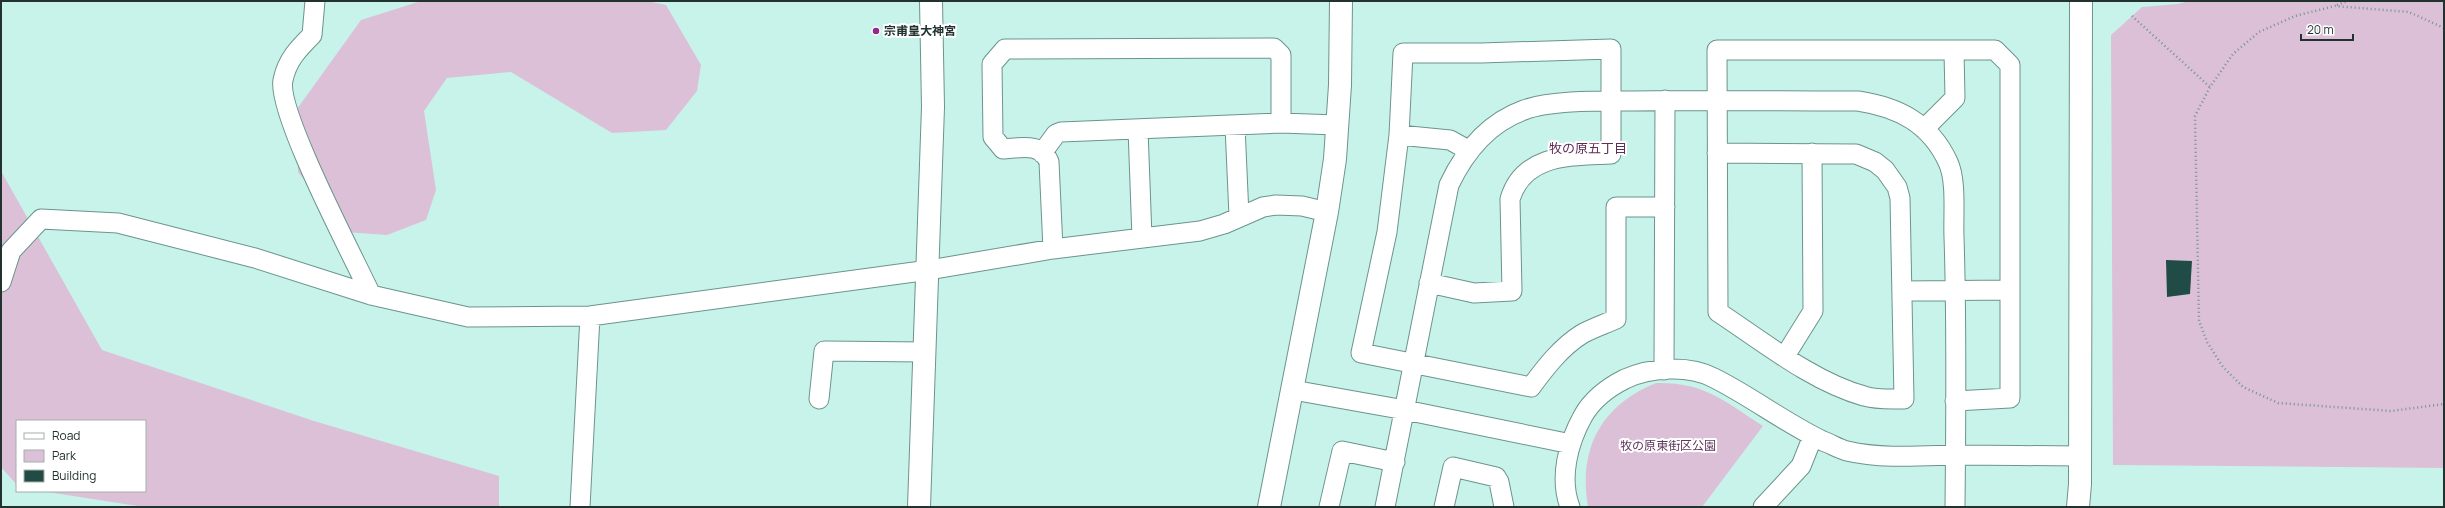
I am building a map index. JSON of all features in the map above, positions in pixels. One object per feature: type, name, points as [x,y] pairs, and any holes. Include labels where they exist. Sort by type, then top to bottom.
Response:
[{"type":"street","points":[[315,1],[312,35],[294,53],[282,81],[288,114],[306,158],[371,295]]},
{"type":"street","points":[[919,507],[929,270],[933,107],[931,1]]},
{"type":"street","points":[[1269,507],[1327,212],[1338,125],[1341,1]]},
{"type":"street","points":[[2078,507],[2080,456],[2082,1]]},
{"type":"street","points":[[1053,249],[1048,162],[1042,153],[1032,147],[1003,149],[993,137],[992,64],[1005,49],[1274,48],[1281,55],[1281,123]]},
{"type":"street","points":[[1429,283],[1474,293],[1512,291],[1510,199],[1513,187],[1534,168],[1558,157],[1611,154],[1610,49],[1481,54],[1403,53],[1399,135],[1387,232],[1361,353],[1531,387],[1549,362],[1582,334],[1616,319],[1616,207],[1665,207]]},
{"type":"street","points":[[1717,152],[1847,153],[1866,157],[1885,170],[1892,178],[1900,198],[1904,399],[1882,400],[1846,390],[1827,381],[1785,356],[1718,312],[1717,152],[1717,50],[1995,50],[2010,65],[2010,398],[1955,401]]},
{"type":"street","points":[[1924,129],[1955,98],[1954,51]]},
{"type":"street","points":[[1664,370],[1665,100]]},
{"type":"street","points":[[1385,507],[1415,364],[1429,283],[1449,185],[1468,150],[1482,135],[1525,109],[1552,105],[1610,101],[1665,100],[1858,101],[1893,108],[1909,116],[1924,129],[1940,148],[1952,172],[1956,291],[1955,507]]},
{"type":"street","points":[[1042,153],[1056,134],[1061,132],[1281,123],[1338,125]]},
{"type":"street","points":[[1235,126],[1240,216]]},
{"type":"street","points":[[1138,129],[1142,238]]},
{"type":"street","points":[[1399,135],[1450,140],[1468,150]]},
{"type":"street","points":[[1785,356],[1813,310],[1812,153]]},
{"type":"street","points":[[1,282],[11,251],[41,218],[118,222],[255,258],[371,295],[468,317],[590,316],[929,270],[1053,249],[1200,231],[1224,224],[1263,207],[1276,205],[1302,206],[1327,212]]},
{"type":"street","points":[[1902,291],[2009,290]]},
{"type":"street","points":[[580,507],[590,316]]},
{"type":"street","points":[[819,399],[824,351],[925,352]]},
{"type":"street","points":[[1570,507],[1565,478],[1571,444],[1585,413],[1605,392],[1634,375],[1664,370],[1681,369],[1713,377],[1813,436],[1846,451],[1893,456],[2080,456]]},
{"type":"street","points":[[1293,390],[1405,410],[1571,444]]},
{"type":"street","points":[[1763,507],[1801,466],[1813,436]]},
{"type":"street","points":[[1329,507],[1342,451],[1395,462]]},
{"type":"street","points":[[1444,507],[1453,467],[1496,477],[1499,482],[1504,507]]},
{"type":"path","points":[[2348,1],[2335,6],[2295,16],[2259,32],[2233,54],[2210,87],[2195,116],[2199,321],[2207,342],[2223,367],[2243,387],[2278,403],[2391,411],[2444,404]]},
{"type":"path","points":[[2335,6],[2409,12],[2444,28]]},
{"type":"path","points":[[2132,16],[2210,87]]},
{"type":"green space","points":[[421,1],[647,1],[666,5],[701,65],[697,91],[666,130],[612,133],[511,72],[447,78],[424,111],[436,190],[426,220],[387,235],[345,232],[298,172],[297,109],[361,20]]},
{"type":"green space","points":[[2189,1],[2444,1],[2444,468],[2113,465],[2111,35],[2142,7],[2178,4]]},
{"type":"green space","points":[[1,171],[102,350],[314,421],[499,476],[499,507],[144,507],[47,492],[146,492],[146,420],[16,420],[16,484],[1,467]]},
{"type":"green space","name":"牧の原東街区公園","points":[[1656,383],[1688,386],[1701,390],[1725,401],[1763,426],[1702,507],[1588,507],[1586,486],[1587,466],[1591,448],[1598,432],[1608,417],[1621,404],[1637,392]]},
{"type":"building","points":[[2166,260],[2192,261],[2190,294],[2167,297]]},
{"type":"place","name":"宗甫皇大神宮","points":[[876,31]]},
{"type":"district","name":"牧の原五丁目","points":[[1588,148]]}]
